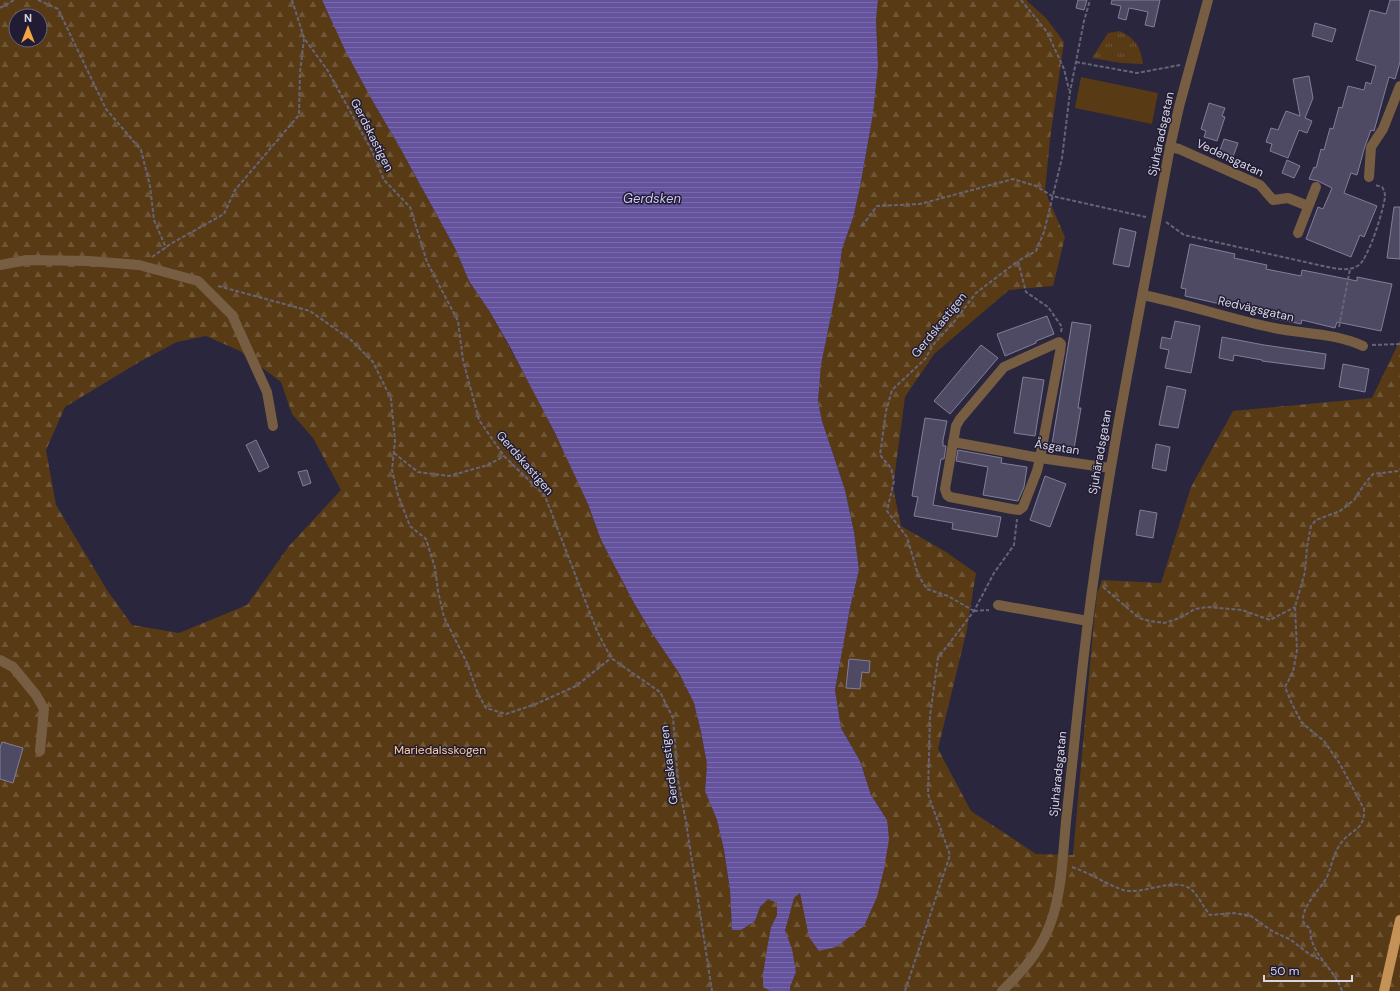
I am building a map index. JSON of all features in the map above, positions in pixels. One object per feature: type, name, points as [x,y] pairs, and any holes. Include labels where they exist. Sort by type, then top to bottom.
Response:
[{"type":"main road","points":[[1384,991],[1400,920]]},
{"type":"street","name":"Sjuhäradsgatan","points":[[1002,991],[1032,960],[1044,938],[1053,915],[1061,867],[1088,621],[1110,468],[1170,147],[1179,107],[1208,0]]},
{"type":"street","points":[[1369,177],[1371,147],[1383,129],[1400,86]]},
{"type":"street","name":"Vedensgatan","points":[[1170,147],[1260,185],[1273,200],[1288,198],[1308,206]]},
{"type":"street","points":[[1298,234],[1316,187]]},
{"type":"street","points":[[0,265],[27,260],[89,261],[139,265],[198,281],[232,315],[267,392],[273,426]]},
{"type":"street","name":"Redvägsgatan","points":[[1143,295],[1258,325],[1337,337],[1353,341],[1363,346]]},
{"type":"street","points":[[1059,342],[1061,344],[1040,458],[1023,507],[1018,510],[947,496],[945,489],[953,442],[956,426],[960,419],[1004,367],[1059,342]]},
{"type":"street","name":"Åsgatan","points":[[953,442],[1040,458],[1110,468]]},
{"type":"street","points":[[998,605],[1088,621]]},
{"type":"street","points":[[0,660],[13,667],[36,695],[44,709],[40,751]]},
{"type":"path","points":[[0,8],[14,0]]},
{"type":"path","points":[[38,0],[58,9],[106,109],[141,150],[150,186],[154,220],[166,248]]},
{"type":"path","name":"Gerdskastigen","points":[[292,0],[304,38],[328,71],[372,151],[384,180],[410,207],[428,262],[458,321],[464,360],[479,420],[504,456],[545,496],[597,631],[611,658],[660,692],[673,718],[678,780],[686,822],[712,991]]},
{"type":"path","points":[[1021,0],[1047,32],[1064,69],[1070,92]]},
{"type":"path","points":[[1059,342],[1062,327],[1048,307],[1026,292],[1018,261],[1036,251],[1044,232],[1062,158],[1070,92],[1084,21],[1090,0]]},
{"type":"path","points":[[139,265],[224,214],[234,190],[299,115],[300,72],[304,38]]},
{"type":"path","points":[[1076,62],[1137,73],[1191,63]]},
{"type":"path","points":[[862,226],[877,206],[920,204],[1013,179],[1036,186],[1052,196],[1157,219]]},
{"type":"path","name":"Gerdskastigen","points":[[974,611],[948,596],[927,589],[918,575],[907,537],[886,511],[894,481],[891,468],[880,455],[886,411],[892,390],[925,359],[933,345],[953,323],[976,293],[1018,261]]},
{"type":"path","points":[[1337,337],[1350,269]]},
{"type":"path","points":[[218,286],[310,311],[351,340],[373,362],[391,399],[395,441],[392,470],[398,495],[410,526],[426,539],[435,568],[438,591],[444,617],[467,662],[478,694],[486,708],[506,714],[536,704],[576,686],[611,658]]},
{"type":"path","points":[[1363,346],[1400,344]]},
{"type":"path","points":[[394,453],[418,472],[449,476],[488,465],[504,456]]},
{"type":"path","points":[[1342,991],[1312,941],[1310,929],[1304,924],[1303,918],[1310,900],[1327,877],[1332,859],[1342,842],[1361,826],[1365,816],[1364,809],[1340,764],[1324,742],[1302,723],[1285,686],[1292,672],[1297,650],[1295,607],[1305,572],[1307,547],[1311,526],[1316,520],[1340,512],[1354,500],[1366,482],[1374,474],[1398,471],[1400,469]]},
{"type":"path","points":[[906,991],[950,855],[928,794],[930,716],[938,658],[974,611],[994,573],[1014,545],[1018,510]]},
{"type":"path","points":[[1094,581],[1139,618],[1164,623],[1180,618],[1195,608],[1207,607],[1242,610],[1270,620],[1295,607]]},
{"type":"path","points":[[974,611],[991,610],[998,605]]},
{"type":"path","points":[[1061,867],[1072,867],[1082,870],[1124,890],[1140,890],[1175,884],[1187,888],[1192,891],[1210,915],[1234,913],[1251,916],[1272,931],[1291,940],[1309,954],[1323,961]]},
{"type":"green space","name":"Mariedalsskogen","points":[[0,0],[322,0],[372,100],[456,250],[469,281],[490,312],[533,390],[576,475],[601,540],[634,603],[679,673],[694,703],[707,764],[705,791],[717,820],[724,850],[730,890],[732,929],[755,921],[760,907],[768,898],[777,903],[777,915],[771,927],[763,986],[770,991],[0,991]],"holes":[[[206,336],[240,351],[281,382],[292,414],[313,438],[341,490],[289,546],[247,605],[179,633],[132,625],[107,590],[56,505],[46,450],[65,407],[141,361],[177,342]]]},
{"type":"green space","points":[[878,0],[1026,0],[1046,18],[1064,42],[1050,139],[1045,191],[1065,237],[1053,286],[1009,290],[934,354],[905,397],[893,487],[901,526],[946,552],[976,573],[967,629],[938,749],[971,811],[1036,854],[1073,855],[1094,620],[1097,594],[1102,580],[1161,583],[1191,487],[1233,411],[1372,398],[1400,340],[1400,991],[790,991],[790,987],[796,972],[785,931],[794,898],[887,820],[871,795],[860,761],[841,728],[835,690],[850,608],[859,570],[854,532],[845,490],[822,421],[818,401],[821,365],[838,281],[842,249],[853,218],[873,114],[878,66],[876,19]]},
{"type":"green space","points":[[1120,31],[1134,40],[1139,48],[1143,64],[1121,63],[1092,58],[1108,33]]},
{"type":"green space","points":[[1081,77],[1158,93],[1152,124],[1075,108]]},
{"type":"water","name":"Gerdsken","points":[[322,0],[878,0],[876,19],[878,66],[873,114],[853,218],[842,249],[838,281],[821,365],[818,401],[822,421],[845,490],[854,532],[859,570],[850,608],[835,690],[841,728],[860,761],[871,795],[887,820],[889,839],[877,897],[864,926],[836,947],[819,951],[809,937],[800,893],[794,898],[785,931],[792,949],[796,972],[790,987],[790,991],[770,991],[763,987],[763,974],[767,949],[771,927],[777,915],[777,903],[768,899],[760,907],[755,921],[741,930],[732,930],[730,890],[724,850],[717,820],[705,791],[707,764],[694,703],[679,673],[634,603],[601,540],[588,504],[555,433],[510,347],[490,312],[469,281],[456,250],[345,50]]},
{"type":"building","points":[[1078,0],[1087,0],[1084,10],[1076,8]]},
{"type":"building","points":[[1112,0],[1160,0],[1154,27],[1145,25],[1148,12],[1129,8],[1126,20],[1118,18],[1121,6],[1111,4]]},
{"type":"building","points":[[1390,0],[1400,0],[1400,62],[1395,79],[1389,77],[1374,131],[1371,130],[1357,175],[1351,173],[1344,193],[1377,206],[1364,237],[1360,235],[1351,257],[1306,239],[1318,207],[1323,209],[1332,188],[1318,181],[1309,179],[1314,167],[1316,168],[1321,149],[1324,150],[1330,128],[1333,129],[1339,107],[1342,108],[1348,86],[1364,90],[1366,82],[1371,84],[1376,66],[1356,60],[1370,10],[1386,14]]},
{"type":"building","points":[[1315,23],[1336,29],[1332,42],[1312,36]]},
{"type":"building","points":[[1309,76],[1313,98],[1305,118],[1312,121],[1307,133],[1299,130],[1288,158],[1270,151],[1272,144],[1266,142],[1271,128],[1278,130],[1286,111],[1300,116],[1293,79]]},
{"type":"building","points":[[1209,103],[1225,108],[1222,116],[1225,117],[1217,141],[1204,137],[1206,131],[1201,129]]},
{"type":"building","points":[[1224,139],[1238,143],[1233,157],[1219,153]]},
{"type":"building","points":[[1287,160],[1300,166],[1294,178],[1282,173]]},
{"type":"building","points":[[1394,207],[1400,207],[1400,259],[1387,258]]},
{"type":"building","points":[[1120,228],[1136,232],[1129,267],[1113,264]]},
{"type":"building","points":[[1190,244],[1235,254],[1234,258],[1267,265],[1266,269],[1301,276],[1302,270],[1357,281],[1357,277],[1392,284],[1381,331],[1337,322],[1335,328],[1302,320],[1301,324],[1272,318],[1273,316],[1185,296],[1186,289],[1181,288]]},
{"type":"building","points":[[1047,316],[1054,334],[1005,356],[997,334]]},
{"type":"building","points":[[1175,321],[1200,326],[1191,373],[1165,368],[1169,350],[1160,348],[1162,337],[1171,339]]},
{"type":"building","points":[[1072,322],[1091,325],[1078,408],[1081,408],[1073,454],[1051,450]]},
{"type":"building","points":[[1222,337],[1326,354],[1324,369],[1262,361],[1234,355],[1233,361],[1219,358]]},
{"type":"building","points":[[981,345],[998,358],[950,414],[934,401]]},
{"type":"building","points":[[1343,364],[1369,369],[1365,392],[1339,387]]},
{"type":"building","points":[[1023,377],[1044,380],[1035,436],[1014,433]]},
{"type":"building","points":[[1167,386],[1186,390],[1178,428],[1159,425]]},
{"type":"building","points":[[925,418],[947,421],[943,440],[943,446],[946,446],[944,459],[941,459],[933,505],[1001,517],[997,537],[952,529],[953,523],[914,516],[918,497],[912,496]]},
{"type":"building","points":[[256,440],[269,467],[259,472],[246,445]]},
{"type":"building","points":[[1156,444],[1170,447],[1166,471],[1152,468]]},
{"type":"building","points":[[958,450],[1002,458],[1001,463],[1027,467],[1024,487],[1018,501],[983,495],[988,467],[956,461]]},
{"type":"building","points":[[307,470],[311,483],[303,486],[298,472]]},
{"type":"building","points":[[1045,476],[1066,484],[1050,527],[1030,520]]},
{"type":"building","points":[[1140,510],[1157,513],[1153,538],[1136,535]]},
{"type":"building","points":[[849,659],[870,661],[869,673],[862,672],[860,689],[846,688]]},
{"type":"building","points":[[2,742],[23,748],[13,783],[0,779],[0,748]]}]
